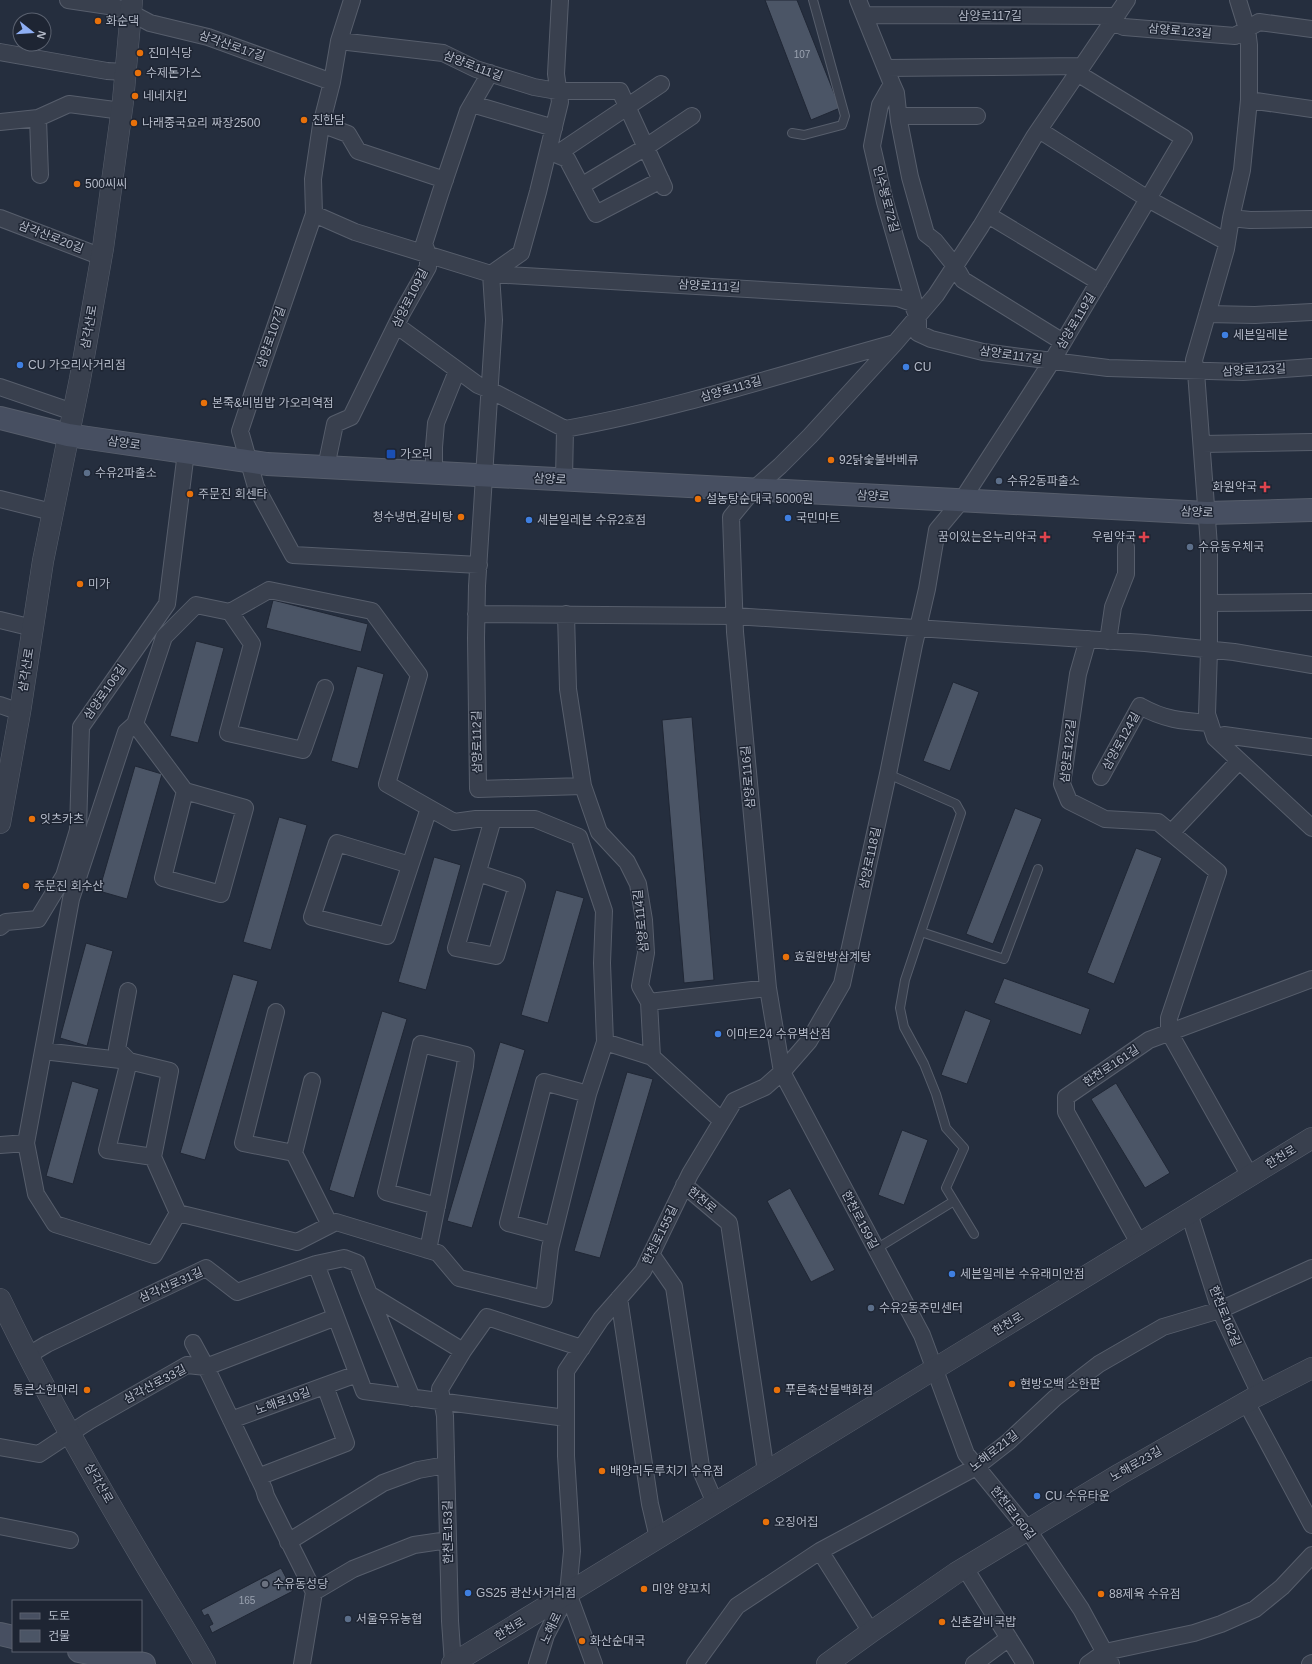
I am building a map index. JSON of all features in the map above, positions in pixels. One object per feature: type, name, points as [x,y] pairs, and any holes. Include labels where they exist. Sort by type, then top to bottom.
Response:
[{"type":"main road","name":"삼양로","points":[[0,418],[68,435],[249,461],[326,467],[1207,513],[1312,510]]},
{"type":"main road","points":[[0,1634],[12,1637]]},
{"type":"main road","points":[[80,1656],[144,1664]]},
{"type":"street","points":[[68,0],[115,7],[132,7]]},
{"type":"street","name":"삼양로107길","points":[[249,461],[240,431],[314,214],[313,179],[321,124],[332,82],[340,40],[352,0]]},
{"type":"street","points":[[491,274],[521,253],[552,153],[554,128],[560,102],[557,91],[556,74],[560,0]]},
{"type":"street","points":[[754,489],[810,436],[895,343],[936,295],[988,215],[1039,130],[1127,0]]},
{"type":"street","points":[[1238,0],[1247,29]]},
{"type":"street","points":[[1246,0],[1249,45],[1249,100],[1242,170],[1227,242],[1194,360],[1202,444],[1209,546],[1209,650],[1207,714],[1212,730],[1239,761],[1312,828]]},
{"type":"street","name":"삼각산로","points":[[0,823],[20,712],[52,512],[73,412],[102,257],[122,111],[132,7]]},
{"type":"street","name":"삼각산로17길","points":[[132,7],[150,23],[208,37],[332,82]]},
{"type":"street","points":[[861,7],[896,93],[910,177],[926,234],[935,241],[955,266],[963,280],[1063,342]]},
{"type":"street","name":"삼양로117길","points":[[861,7],[1114,19]]},
{"type":"street","name":"삼양로123길","points":[[1114,19],[1124,27],[1236,36],[1259,22],[1312,29]]},
{"type":"street","name":"삼양로111길","points":[[340,40],[444,53],[476,69],[534,87],[557,91],[620,91],[628,108]]},
{"type":"street","points":[[0,52],[107,71],[126,72]]},
{"type":"street","points":[[886,68],[1080,69]]},
{"type":"street","name":"삼양로119길","points":[[962,500],[1052,361],[1184,138],[1080,69]]},
{"type":"street","name":"삼양로109길","points":[[326,467],[335,424],[351,417],[396,325],[428,266],[428,254],[424,244],[472,104],[490,73]]},
{"type":"street","points":[[552,153],[628,108],[661,84]]},
{"type":"street","name":"인수봉로72길","points":[[892,84],[880,105],[872,146],[885,202],[918,316]]},
{"type":"street","points":[[1249,100],[1312,109]]},
{"type":"street","points":[[0,122],[38,118],[69,104],[122,111]]},
{"type":"street","points":[[472,104],[554,128]]},
{"type":"street","points":[[552,153],[567,159],[596,214],[662,184],[628,108]]},
{"type":"street","points":[[581,186],[646,147],[692,116]]},
{"type":"street","points":[[899,116],[977,116]]},
{"type":"street","points":[[38,118],[40,175]]},
{"type":"street","points":[[321,124],[348,134],[358,151],[445,180]]},
{"type":"street","points":[[1039,130],[1148,200],[1227,242]]},
{"type":"street","points":[[314,214],[355,232],[491,274]]},
{"type":"street","points":[[988,215],[1099,282]]},
{"type":"street","name":"삼각산로20길","points":[[0,218],[102,257]]},
{"type":"street","points":[[1231,218],[1250,220],[1312,219]]},
{"type":"street","points":[[484,475],[494,320],[491,274]]},
{"type":"street","name":"삼양로111길","points":[[491,274],[898,298],[912,303],[918,316]]},
{"type":"street","points":[[1207,314],[1255,315],[1312,312]]},
{"type":"street","name":"삼양로117길","points":[[918,316],[918,334],[931,339],[983,352],[1108,368],[1196,372]]},
{"type":"street","points":[[396,325],[478,385],[565,429],[564,479]]},
{"type":"street","name":"삼양로113길","points":[[565,429],[612,420],[684,402],[895,343]]},
{"type":"street","name":"삼양로123길","points":[[1196,372],[1243,372],[1312,367]]},
{"type":"street","points":[[434,473],[436,423],[457,371]]},
{"type":"street","points":[[0,387],[73,412]]},
{"type":"street","points":[[1202,444],[1312,442]]},
{"type":"street","name":"삼양로106길","points":[[0,927],[6,922],[38,919],[64,876],[78,830],[81,727],[167,604],[186,452]]},
{"type":"street","points":[[249,461],[256,487],[293,556],[479,564]]},
{"type":"street","name":"삼양로112길","points":[[484,475],[476,614],[478,789],[583,786]]},
{"type":"street","name":"삼양로116길","points":[[754,489],[731,517],[734,632],[768,988],[782,1072]]},
{"type":"street","points":[[0,499],[52,512]]},
{"type":"street","name":"삼양로118길","points":[[782,1072],[809,1041],[842,984],[927,588],[937,530],[962,500]]},
{"type":"street","points":[[1108,641],[1112,607],[1126,574],[1126,547]]},
{"type":"street","points":[[269,590],[372,611],[419,675],[387,784],[454,822],[476,819],[535,819],[579,837],[604,911],[602,963],[605,1042],[588,1094],[553,1234],[544,1299],[460,1278],[438,1253],[336,1222],[298,1242],[178,1213],[154,1255],[55,1224],[36,1194],[26,1144],[71,899],[126,732],[135,724],[164,637],[196,605],[230,612],[269,590]]},
{"type":"street","points":[[1209,603],[1312,602]]},
{"type":"street","points":[[230,612],[252,644],[228,734],[302,750],[325,688]]},
{"type":"street","points":[[476,614],[734,616],[1088,639],[1234,652],[1312,665]]},
{"type":"street","name":"삼양로114길","points":[[566,614],[568,689],[583,786],[598,832],[627,862],[638,884],[644,920],[646,953],[640,986],[649,1002]]},
{"type":"street","points":[[0,620],[33,628]]},
{"type":"street","name":"삼양로122길","points":[[1088,639],[1078,674],[1062,784],[1069,801],[1105,819],[1158,822],[1218,872],[1169,1018],[1169,1032]]},
{"type":"street","points":[[0,705],[20,712]]},
{"type":"street","name":"삼양로124길","points":[[1101,778],[1140,706],[1152,713],[1212,730],[1224,735],[1312,747]]},
{"type":"street","points":[[135,724],[185,791],[245,808],[221,894],[163,878],[185,791]]},
{"type":"street","points":[[1171,833],[1239,761]]},
{"type":"street","points":[[410,865],[337,843],[312,917],[387,936],[429,808]]},
{"type":"street","points":[[478,873],[517,886],[496,956],[456,948],[493,819]]},
{"type":"street","name":"한천로161길","points":[[1139,1243],[1066,1112],[1066,1097],[1149,1040],[1312,979]]},
{"type":"street","points":[[652,1057],[649,1002],[768,988]]},
{"type":"street","points":[[128,991],[117,1048],[129,1061]]},
{"type":"street","points":[[276,1012],[243,1143],[294,1153]]},
{"type":"street","points":[[1169,1032],[1250,1176]]},
{"type":"street","points":[[605,1042],[652,1057],[722,1121]]},
{"type":"street","points":[[428,1250],[437,1206],[466,1055],[421,1044],[386,1192],[437,1206]]},
{"type":"street","points":[[43,1051],[129,1061],[170,1072],[153,1157],[178,1213]]},
{"type":"street","points":[[129,1061],[107,1150],[153,1157]]},
{"type":"street","name":"한천로155길","points":[[568,1593],[572,1551],[566,1456],[566,1371],[601,1319],[643,1270],[684,1185],[734,1101],[765,1087],[782,1072]]},
{"type":"street","name":"한천로159길","points":[[782,1072],[922,1335],[934,1369]]},
{"type":"street","points":[[312,1081],[294,1153],[330,1225]]},
{"type":"street","points":[[553,1234],[508,1223],[544,1082],[588,1094]]},
{"type":"street","name":"한천로","points":[[452,1664],[1312,1138]]},
{"type":"street","points":[[0,1145],[26,1144]]},
{"type":"street","name":"한천로","points":[[684,1185],[729,1223],[766,1472]]},
{"type":"street","name":"한천로162길","points":[[1189,1212],[1220,1310],[1253,1398],[1312,1525]]},
{"type":"street","points":[[651,1254],[674,1286],[702,1473],[715,1503]]},
{"type":"street","name":"삼각산로31길","points":[[27,1356],[47,1344],[206,1268],[237,1292],[316,1264],[344,1258],[357,1263],[412,1398]]},
{"type":"street","points":[[316,1264],[364,1391],[566,1418]]},
{"type":"street","name":"노해로21길","points":[[696,1664],[737,1606],[820,1551],[976,1467],[1008,1442],[1055,1398],[1099,1364],[1163,1327],[1220,1310],[1312,1268]]},
{"type":"street","points":[[369,1294],[463,1351]]},
{"type":"street","points":[[619,1298],[650,1504],[658,1538]]},
{"type":"street","name":"삼각산로","points":[[0,1299],[27,1356],[205,1664]]},
{"type":"street","points":[[442,1402],[440,1389],[463,1351],[487,1316],[582,1348]]},
{"type":"street","name":"삼각산로33길","points":[[0,1447],[39,1454],[89,1421],[187,1365],[206,1367],[336,1317]]},
{"type":"street","points":[[193,1343],[206,1367],[288,1542],[314,1592],[302,1664]]},
{"type":"street","name":"노해로23길","points":[[827,1664],[965,1568],[1120,1474],[1253,1398],[1312,1368]]},
{"type":"street","name":"한천로160길","points":[[934,1369],[966,1454],[1028,1530],[1081,1609],[1108,1658]]},
{"type":"street","points":[[325,1386],[358,1374]]},
{"type":"street","name":"노해로19길","points":[[231,1420],[325,1386],[346,1443],[258,1477]]},
{"type":"street","name":"한천로153길","points":[[442,1402],[445,1416],[452,1664]]},
{"type":"street","points":[[288,1542],[383,1483],[418,1470],[446,1465]]},
{"type":"street","points":[[0,1526],[70,1540]]},
{"type":"street","points":[[314,1592],[353,1569],[414,1545],[448,1540]]},
{"type":"street","points":[[820,1551],[871,1632]]},
{"type":"street","points":[[1088,1664],[1221,1624],[1255,1609],[1282,1587],[1312,1555]]},
{"type":"street","points":[[965,1568],[1024,1664]]},
{"type":"street","points":[[568,1593],[594,1664]]},
{"type":"street","name":"노해로","points":[[537,1664],[546,1635],[568,1593]]},
{"type":"street","points":[[974,1664],[1009,1638]]},
{"type":"lane","points":[[792,134],[804,135],[842,125],[845,116],[813,0]]},
{"type":"lane","points":[[888,774],[956,804],[961,813],[905,980],[900,1008],[904,1027],[924,1064],[936,1094],[946,1128],[964,1148],[946,1188],[974,1234]]},
{"type":"lane","points":[[921,932],[1004,959],[1038,869]]},
{"type":"lane","points":[[876,1249],[954,1201]]},
{"type":"building","points":[[765,0],[797,0],[840,108],[811,120]]},
{"type":"building","points":[[273,600],[368,624],[361,652],[266,628]]},
{"type":"building","points":[[196,641],[224,648],[198,743],[170,736]]},
{"type":"building","points":[[357,666],[384,674],[358,769],[331,761]]},
{"type":"building","points":[[953,682],[979,692],[950,771],[923,761]]},
{"type":"building","points":[[692,717],[714,980],[684,983],[662,720]]},
{"type":"building","points":[[135,766],[162,774],[127,899],[99,891]]},
{"type":"building","points":[[1015,808],[1042,819],[993,944],[966,934]]},
{"type":"building","points":[[279,817],[307,825],[271,950],[243,942]]},
{"type":"building","points":[[1136,848],[1162,858],[1114,984],[1087,973]]},
{"type":"building","points":[[434,857],[461,865],[426,990],[398,982]]},
{"type":"building","points":[[556,890],[584,898],[548,1023],[521,1015]]},
{"type":"building","points":[[86,943],[113,951],[87,1046],[60,1038]]},
{"type":"building","points":[[233,974],[258,981],[205,1160],[180,1153]]},
{"type":"building","points":[[1004,978],[1090,1009],[1081,1035],[994,1003]]},
{"type":"building","points":[[965,1010],[991,1020],[967,1084],[941,1075]]},
{"type":"building","points":[[382,1011],[407,1019],[354,1198],[329,1190]]},
{"type":"building","points":[[500,1042],[525,1050],[472,1228],[447,1221]]},
{"type":"building","points":[[627,1072],[653,1079],[600,1258],[574,1251]]},
{"type":"building","points":[[72,1081],[99,1089],[73,1184],[46,1176]]},
{"type":"building","points":[[1116,1083],[1170,1173],[1145,1188],[1091,1099]]},
{"type":"building","points":[[902,1130],[928,1140],[904,1205],[878,1195]]},
{"type":"building","points":[[790,1188],[835,1270],[811,1282],[767,1201]]},
{"type":"building","name":"수유동성당","points":[[281,1568],[293,1591],[212,1633],[209,1626],[213,1624],[208,1614],[204,1616],[201,1610]]},
{"type":"place","name":"화순댁","points":[[98,21]]},
{"type":"place","name":"진미식당","points":[[140,53]]},
{"type":"place","name":"수제돈가스","points":[[138,73]]},
{"type":"place","name":"네네치킨","points":[[135,96]]},
{"type":"place","name":"진한담","points":[[304,120]]},
{"type":"place","name":"나래중국요리 짜장2500","points":[[134,123]]},
{"type":"place","name":"500씨씨","points":[[77,184]]},
{"type":"place","name":"세븐일레븐","points":[[1225,335]]},
{"type":"place","name":"CU 가오리사거리점","points":[[20,365]]},
{"type":"place","name":"CU","points":[[906,367]]},
{"type":"place","name":"본죽&비빔밥 가오리역점","points":[[204,403]]},
{"type":"place","name":"가오리","points":[[391,454]]},
{"type":"place","name":"92닭숯불바베큐","points":[[831,460]]},
{"type":"place","name":"수유2파출소","points":[[87,473]]},
{"type":"place","name":"수유2동파출소","points":[[999,481]]},
{"type":"place","name":"화원약국","points":[[1265,487]]},
{"type":"place","name":"주문진 회센타","points":[[190,494]]},
{"type":"place","name":"설농탕순대국 5000원","points":[[698,499]]},
{"type":"place","name":"청수냉면,갈비탕","points":[[461,517]]},
{"type":"place","name":"국민마트","points":[[788,518]]},
{"type":"place","name":"세븐일레븐 수유2호점","points":[[529,520]]},
{"type":"place","name":"꿈이있는온누리약국","points":[[1045,537]]},
{"type":"place","name":"우림약국","points":[[1144,537]]},
{"type":"place","name":"수유동우체국","points":[[1190,547]]},
{"type":"place","name":"미가","points":[[80,584]]},
{"type":"place","name":"잇츠카츠","points":[[32,819]]},
{"type":"place","name":"주문진 회수산","points":[[26,886]]},
{"type":"place","name":"효원한방삼계탕","points":[[786,957]]},
{"type":"place","name":"이마트24 수유벽산점","points":[[718,1034]]},
{"type":"place","name":"세븐일레븐 수유래미안점","points":[[952,1274]]},
{"type":"place","name":"수유2동주민센터","points":[[871,1308]]},
{"type":"place","name":"현방오백 소한판","points":[[1012,1384]]},
{"type":"place","name":"통큰소한마리","points":[[87,1390]]},
{"type":"place","name":"푸른축산물백화점","points":[[777,1390]]},
{"type":"place","name":"배양리두루치기 수유점","points":[[602,1471]]},
{"type":"place","name":"CU 수유타운","points":[[1037,1496]]},
{"type":"place","name":"오징어집","points":[[766,1522]]},
{"type":"place","name":"수유동성당","points":[[265,1584]]},
{"type":"place","name":"미양 양꼬치","points":[[644,1589]]},
{"type":"place","name":"GS25 광산사거리점","points":[[468,1593]]},
{"type":"place","name":"88제육 수유점","points":[[1101,1594]]},
{"type":"place","name":"서울우유농협","points":[[348,1619]]},
{"type":"place","name":"신촌갈비국밥","points":[[942,1622]]},
{"type":"place","name":"화산순대국","points":[[582,1641]]}]
